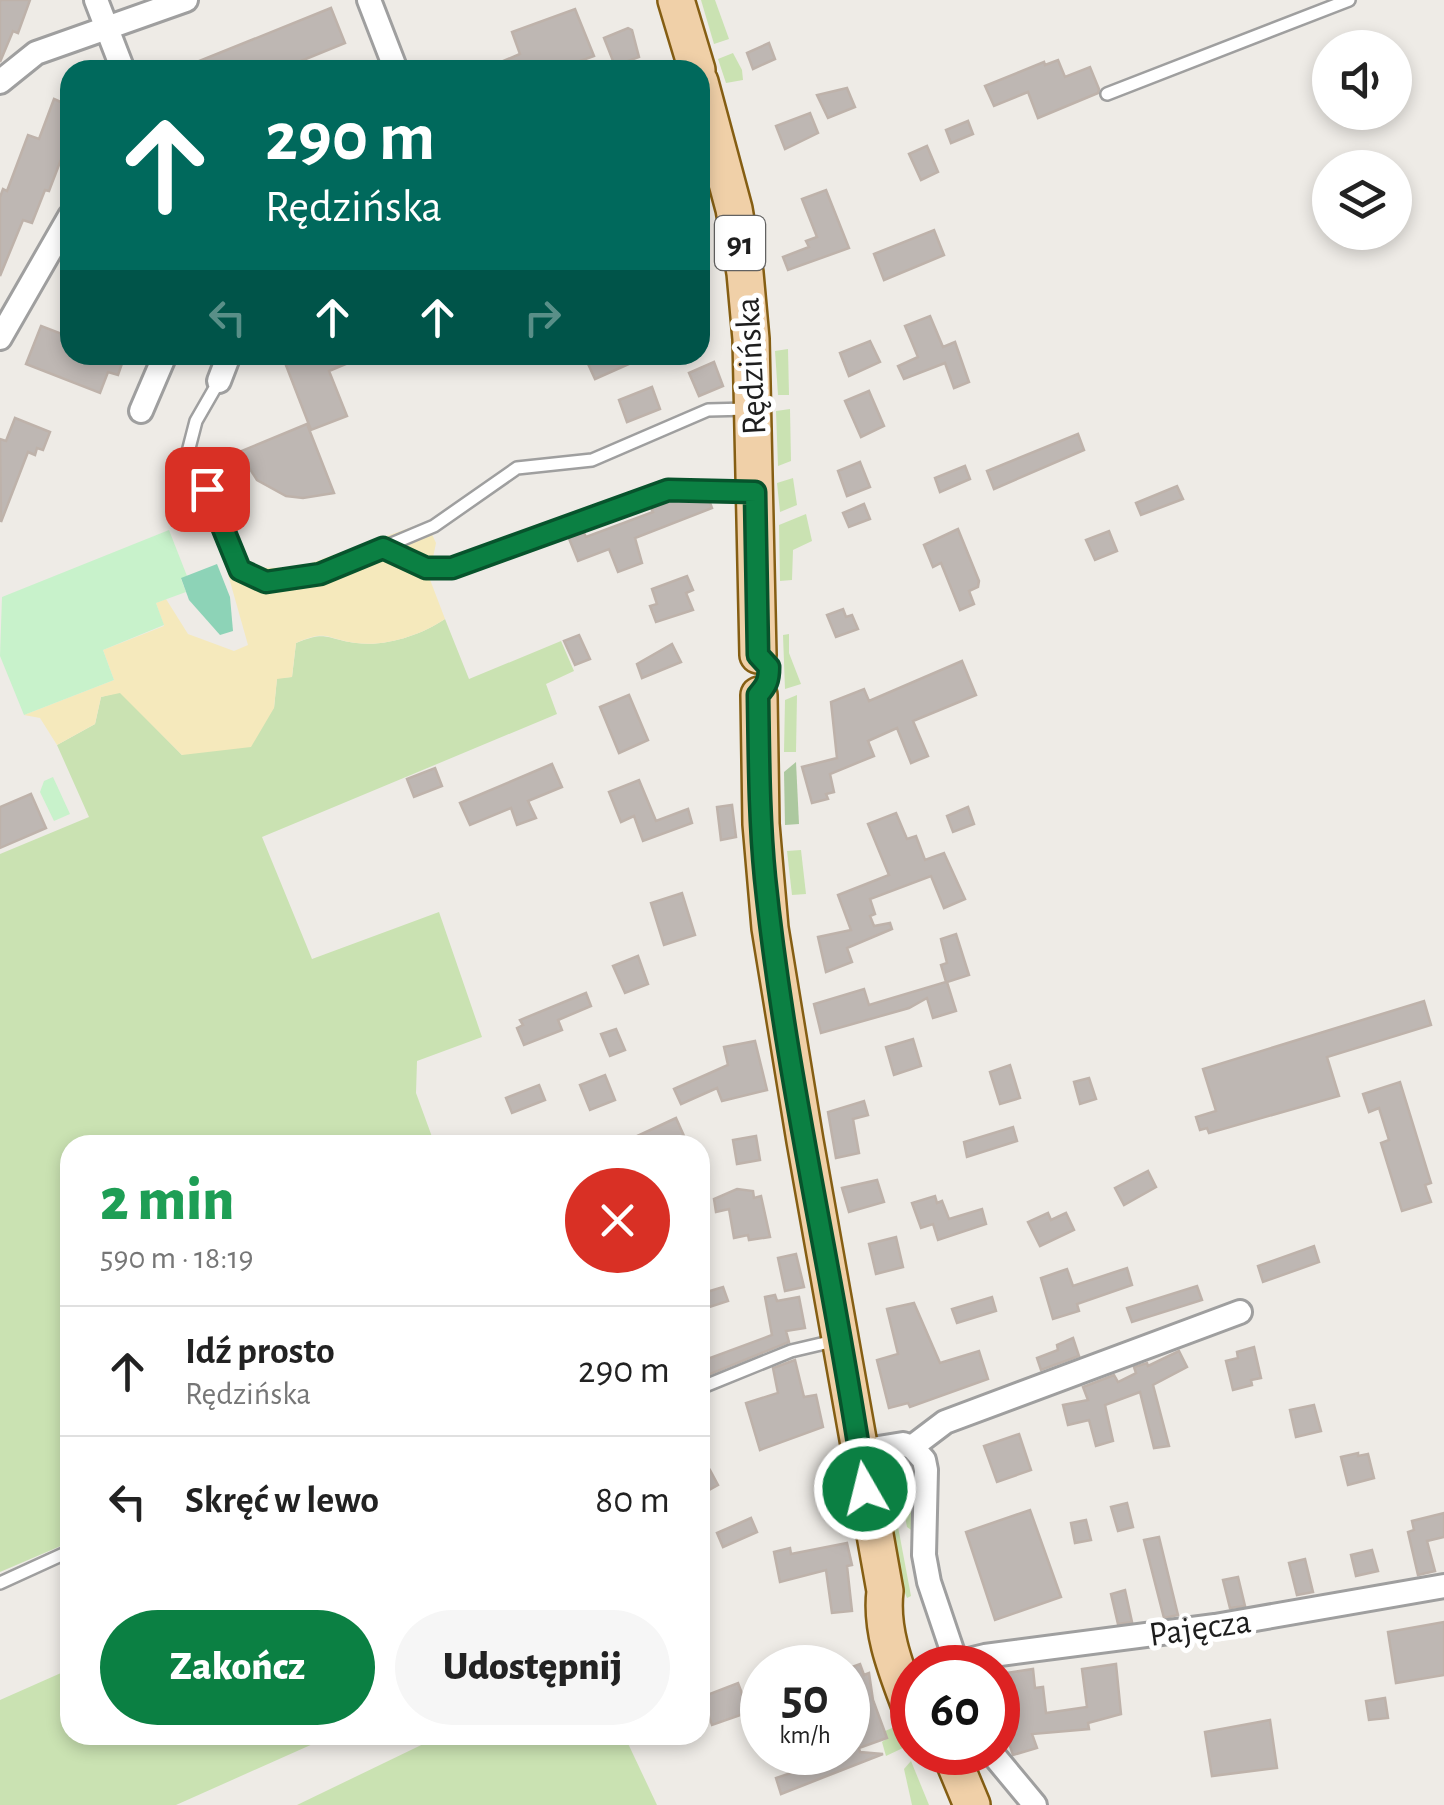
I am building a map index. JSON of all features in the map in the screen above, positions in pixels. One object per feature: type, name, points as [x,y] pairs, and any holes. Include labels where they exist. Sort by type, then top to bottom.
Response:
[{"type":"main road","points":[[676,0],[693,60]]},
{"type":"main road","name":"Rędzińska","points":[[710,119],[734,208],[746,273],[758,655],[769,667],[769,682],[758,695],[761,824],[770,928],[804,1141],[842,1340]]},
{"type":"main road","name":"91","points":[[842,1340],[885,1592],[882,1610],[890,1651]]},
{"type":"main road","name":"91","points":[[885,1592],[895,1606],[907,1645]]},
{"type":"main road","points":[[938,1775],[950,1805]]},
{"type":"main road","points":[[960,1775],[972,1805]]},
{"type":"street","points":[[96,0],[118,60]]},
{"type":"street","points":[[0,82],[36,53],[186,0]]},
{"type":"street","points":[[369,0],[392,60]]},
{"type":"street","points":[[0,338],[60,233]]},
{"type":"street","points":[[141,411],[160,365]]},
{"type":"street","points":[[219,381],[225,365]]},
{"type":"street","points":[[912,1447],[945,1422],[1240,1312]]},
{"type":"street","points":[[860,1452],[902,1444],[912,1447],[924,1460],[927,1569],[951,1645]]},
{"type":"street","name":"Pajęcza","points":[[1020,1652],[1215,1626],[1444,1586]]},
{"type":"street","points":[[1010,1775],[1035,1805]]},
{"type":"lane","points":[[1107,94],[1349,0]]},
{"type":"lane","points":[[219,381],[196,421],[189,448],[240,570],[266,582],[320,574],[434,526],[517,468],[592,460],[708,410],[753,409]]},
{"type":"lane","points":[[383,548],[426,568],[452,568],[668,490],[755,492]]},
{"type":"lane","points":[[710,1384],[791,1351],[842,1340]]},
{"type":"lane","points":[[0,1583],[60,1556]]},
{"type":"green space","points":[[701,0],[715,0],[729,39],[714,44]]},
{"type":"green space","points":[[733,53],[743,80],[726,83],[718,59]]},
{"type":"green space","points":[[788,349],[789,395],[778,395],[775,351]]},
{"type":"green space","points":[[790,409],[791,461],[778,466],[776,411]]},
{"type":"green space","points":[[793,478],[797,505],[780,512],[777,483]]},
{"type":"green space","points":[[806,514],[812,541],[793,550],[792,580],[780,581],[779,525]]},
{"type":"green space","points":[[169,530],[187,576],[181,579],[186,592],[156,603],[164,625],[103,650],[114,680],[24,715],[0,656],[2,597]]},
{"type":"green space","points":[[217,564],[230,597],[233,631],[220,635],[189,600],[181,578]]},
{"type":"green space","points":[[445,619],[469,679],[561,641],[574,671],[546,684],[557,714],[262,837],[312,959],[439,912],[482,1037],[417,1061],[416,1093],[431,1135],[60,1135],[60,1546],[0,1572],[0,854],[89,817],[57,745],[95,724],[101,697],[120,692],[182,755],[274,708],[277,678],[292,677],[296,643],[321,636],[367,644],[425,630]]},
{"type":"green space","points":[[789,634],[789,653],[801,684],[785,689],[783,635]]},
{"type":"green space","points":[[797,695],[796,752],[784,752],[785,700]]},
{"type":"green space","points":[[796,762],[799,824],[785,825],[784,772]]},
{"type":"green space","points":[[53,777],[70,814],[54,821],[40,792],[44,781]]},
{"type":"green space","points":[[801,850],[806,894],[792,895],[787,851]]},
{"type":"green space","points":[[902,1462],[910,1468],[917,1484],[917,1534],[907,1527],[899,1484],[904,1471]]},
{"type":"green space","points":[[886,1463],[911,1596],[907,1598],[894,1566],[880,1470]]},
{"type":"green space","points":[[60,1673],[60,1745],[311,1745],[176,1805],[0,1805],[0,1700]]},
{"type":"green space","points":[[890,1729],[890,1754],[886,1756],[882,1742],[888,1738],[885,1731]]},
{"type":"green space","points":[[421,1745],[629,1745],[657,1805],[297,1805]]},
{"type":"green space","points":[[905,1775],[917,1775],[929,1805],[912,1805]]},
{"type":"sand","points":[[426,522],[436,543],[429,577],[445,619],[414,635],[391,641],[367,644],[321,636],[296,643],[292,677],[277,679],[274,708],[251,747],[182,755],[120,693],[101,697],[95,724],[57,745],[40,718],[24,715],[114,680],[103,650],[164,626],[156,603],[166,599],[188,634],[234,651],[248,645],[226,567],[297,568]]},
{"type":"building","points":[[0,0],[30,0],[18,33],[13,31],[0,62]]},
{"type":"building","points":[[331,8],[345,43],[303,60],[202,60]]},
{"type":"building","points":[[575,9],[594,56],[583,60],[506,60],[520,54],[512,32]]},
{"type":"building","points":[[628,28],[632,30],[639,57],[613,60],[604,38]]},
{"type":"building","points":[[769,43],[775,59],[753,69],[747,53]]},
{"type":"building","points":[[1058,60],[1065,77],[1090,67],[1098,93],[1038,118],[1028,92],[994,106],[985,86]]},
{"type":"building","points":[[847,88],[855,107],[828,118],[817,95]]},
{"type":"building","points":[[54,99],[60,102],[60,162],[32,223],[23,220],[0,276],[0,197],[3,189],[7,191],[28,135],[39,139]]},
{"type":"building","points":[[810,113],[818,133],[785,149],[776,126]]},
{"type":"building","points":[[968,121],[973,134],[951,143],[946,130]]},
{"type":"building","points":[[927,146],[938,172],[921,180],[909,154]]},
{"type":"building","points":[[826,190],[849,248],[788,270],[783,257],[809,247],[806,241],[817,237],[802,199]]},
{"type":"building","points":[[934,230],[944,255],[884,280],[874,254]]},
{"type":"building","points":[[930,316],[943,347],[955,342],[969,382],[954,388],[945,363],[904,379],[898,366],[918,357],[905,326]]},
{"type":"building","points":[[41,326],[60,333],[60,365],[122,365],[118,375],[108,372],[100,393],[26,364]]},
{"type":"building","points":[[870,341],[880,362],[849,376],[840,353]]},
{"type":"building","points":[[714,362],[723,386],[699,396],[689,373]]},
{"type":"building","points":[[286,365],[343,365],[329,371],[347,416],[311,430]]},
{"type":"building","points":[[589,365],[626,365],[595,379]]},
{"type":"building","points":[[652,387],[660,409],[627,422],[619,400]]},
{"type":"building","points":[[869,391],[884,426],[861,437],[845,401]]},
{"type":"building","points":[[15,418],[50,432],[43,450],[37,448],[35,455],[28,452],[1,522],[0,439],[6,441]]},
{"type":"building","points":[[307,424],[334,493],[303,498],[286,496],[257,480],[239,452]]},
{"type":"building","points":[[1078,434],[1084,450],[994,489],[987,471]]},
{"type":"building","points":[[860,462],[870,487],[847,496],[838,471]]},
{"type":"building","points":[[965,466],[970,479],[940,492],[935,478]]},
{"type":"building","points":[[1177,486],[1183,499],[1141,515],[1136,503]]},
{"type":"building","points":[[674,500],[709,500],[712,508],[635,538],[642,563],[618,572],[609,549],[578,561],[568,536],[583,531],[586,537]]},
{"type":"building","points":[[864,504],[870,519],[849,527],[843,513]]},
{"type":"building","points":[[958,529],[979,581],[978,587],[969,591],[974,604],[960,610],[941,563],[933,567],[924,545]]},
{"type":"building","points":[[1109,531],[1117,551],[1095,560],[1086,540]]},
{"type":"building","points":[[687,576],[693,590],[686,593],[693,610],[656,622],[650,606],[657,604],[652,589]]},
{"type":"building","points":[[843,609],[846,617],[852,615],[858,629],[836,637],[827,615]]},
{"type":"building","points":[[579,635],[590,659],[575,665],[564,641]]},
{"type":"building","points":[[672,644],[681,662],[642,678],[637,664]]},
{"type":"building","points":[[962,661],[976,695],[913,721],[928,756],[911,763],[897,728],[868,741],[874,756],[830,774],[834,792],[826,794],[828,799],[812,803],[802,767],[837,758],[831,702],[864,689],[869,701]]},
{"type":"building","points":[[629,695],[648,740],[619,753],[600,707]]},
{"type":"building","points":[[552,764],[562,787],[528,801],[536,818],[517,825],[511,808],[470,825],[460,803]]},
{"type":"building","points":[[435,768],[442,786],[414,797],[407,779]]},
{"type":"building","points":[[639,780],[656,821],[688,809],[692,823],[643,841],[634,816],[621,822],[609,792]]},
{"type":"building","points":[[31,794],[46,828],[0,848],[0,807]]},
{"type":"building","points":[[732,805],[736,837],[721,840],[717,807]]},
{"type":"building","points":[[968,807],[974,824],[953,832],[947,816]]},
{"type":"building","points":[[896,813],[907,839],[916,836],[925,860],[944,853],[965,899],[944,908],[931,876],[870,899],[874,926],[890,923],[892,929],[847,948],[852,962],[826,972],[818,937],[851,930],[838,895],[889,875],[868,824]]},
{"type":"building","points":[[682,893],[695,935],[664,945],[651,903]]},
{"type":"building","points":[[956,934],[969,975],[947,982],[956,1011],[933,1018],[927,998],[909,1008],[821,1033],[814,1004],[864,989],[869,1005],[946,982],[941,965],[947,963],[941,939]]},
{"type":"building","points":[[638,956],[648,984],[625,993],[613,966]]},
{"type":"building","points":[[586,993],[591,1006],[558,1020],[562,1030],[524,1045],[517,1028],[523,1025],[520,1020]]},
{"type":"building","points":[[1424,1001],[1431,1025],[1327,1057],[1339,1096],[1209,1133],[1207,1128],[1200,1130],[1196,1117],[1216,1111],[1203,1069]]},
{"type":"building","points":[[616,1029],[625,1050],[610,1056],[601,1034]]},
{"type":"building","points":[[913,1039],[921,1066],[894,1075],[886,1047]]},
{"type":"building","points":[[755,1041],[767,1090],[722,1101],[717,1088],[681,1104],[674,1089],[728,1065],[724,1047]]},
{"type":"building","points":[[1010,1065],[1020,1098],[1000,1104],[990,1072]]},
{"type":"building","points":[[605,1075],[615,1100],[590,1110],[580,1085]]},
{"type":"building","points":[[1089,1078],[1096,1099],[1080,1104],[1074,1082]]},
{"type":"building","points":[[1400,1082],[1431,1183],[1425,1185],[1431,1202],[1402,1211],[1381,1143],[1389,1140],[1379,1108],[1369,1112],[1363,1094]]},
{"type":"building","points":[[539,1085],[545,1100],[512,1113],[506,1098]]},
{"type":"building","points":[[864,1101],[868,1115],[853,1119],[859,1153],[836,1158],[828,1112]]},
{"type":"building","points":[[676,1118],[684,1135],[639,1135]]},
{"type":"building","points":[[1013,1127],[1017,1141],[967,1157],[964,1142]]},
{"type":"building","points":[[756,1136],[760,1160],[737,1164],[733,1140]]},
{"type":"building","points":[[1148,1171],[1156,1187],[1124,1205],[1115,1188]]},
{"type":"building","points":[[877,1180],[884,1202],[849,1212],[842,1188]]},
{"type":"building","points":[[737,1189],[753,1191],[754,1198],[761,1196],[770,1237],[734,1238],[729,1209],[716,1212],[714,1199]]},
{"type":"building","points":[[935,1196],[937,1203],[942,1201],[949,1219],[982,1209],[986,1224],[938,1240],[933,1224],[921,1228],[912,1203]]},
{"type":"building","points":[[1048,1213],[1051,1220],[1066,1213],[1074,1230],[1040,1246],[1028,1222]]},
{"type":"building","points":[[896,1237],[903,1267],[876,1274],[869,1244]]},
{"type":"building","points":[[1314,1246],[1319,1262],[1263,1282],[1258,1266]]},
{"type":"building","points":[[796,1254],[804,1287],[785,1291],[778,1258]]},
{"type":"building","points":[[1127,1268],[1132,1285],[1077,1304],[1079,1311],[1053,1319],[1041,1278],[1067,1269],[1073,1286]]},
{"type":"building","points":[[1197,1286],[1202,1300],[1132,1322],[1127,1308]]},
{"type":"building","points":[[723,1287],[728,1301],[710,1307],[710,1291]]},
{"type":"building","points":[[775,1295],[777,1301],[799,1297],[805,1328],[786,1331],[789,1342],[710,1374],[710,1358],[772,1335],[765,1297]]},
{"type":"building","points":[[992,1297],[996,1311],[957,1323],[952,1309]]},
{"type":"building","points":[[914,1303],[940,1363],[979,1351],[988,1379],[910,1407],[908,1403],[889,1408],[877,1360],[898,1354],[887,1309]]},
{"type":"building","points":[[1073,1338],[1079,1356],[1041,1370],[1037,1358],[1058,1350],[1057,1345]]},
{"type":"building","points":[[1254,1347],[1261,1378],[1233,1390],[1226,1361],[1238,1358],[1237,1352]]},
{"type":"building","points":[[1179,1351],[1187,1367],[1153,1385],[1169,1446],[1154,1448],[1140,1392],[1105,1405],[1113,1441],[1096,1446],[1089,1420],[1068,1425],[1063,1405],[1088,1400],[1083,1387],[1114,1375],[1118,1382],[1136,1373],[1134,1367],[1147,1363],[1148,1366]]},
{"type":"building","points":[[795,1360],[804,1397],[816,1395],[823,1427],[760,1450],[746,1403],[778,1393],[773,1368]]},
{"type":"building","points":[[1314,1405],[1321,1431],[1296,1437],[1290,1410]]},
{"type":"building","points":[[1019,1434],[1031,1470],[997,1482],[984,1446]]},
{"type":"building","points":[[1368,1454],[1374,1478],[1348,1485],[1341,1457]]},
{"type":"building","points":[[710,1470],[718,1485],[710,1489]]},
{"type":"building","points":[[1127,1503],[1133,1527],[1118,1531],[1111,1507]]},
{"type":"building","points":[[1030,1510],[1061,1597],[995,1620],[966,1532]]},
{"type":"building","points":[[1444,1513],[1444,1537],[1427,1541],[1435,1571],[1418,1575],[1408,1532],[1414,1530],[1412,1521]]},
{"type":"building","points":[[751,1518],[757,1532],[723,1547],[717,1533]]},
{"type":"building","points":[[1086,1520],[1091,1540],[1075,1543],[1071,1523]]},
{"type":"building","points":[[1159,1537],[1178,1615],[1164,1618],[1144,1540]]},
{"type":"building","points":[[847,1543],[852,1565],[847,1566],[852,1611],[832,1613],[826,1570],[780,1582],[774,1552],[790,1548],[791,1554]]},
{"type":"building","points":[[1372,1550],[1378,1571],[1356,1576],[1351,1555]]},
{"type":"building","points":[[1305,1559],[1313,1592],[1297,1595],[1289,1563]]},
{"type":"building","points":[[1238,1577],[1245,1606],[1230,1608],[1223,1580]]},
{"type":"building","points":[[1125,1590],[1132,1622],[1118,1624],[1111,1594]]},
{"type":"building","points":[[1444,1622],[1444,1675],[1396,1683],[1388,1632]]},
{"type":"building","points":[[1116,1664],[1121,1714],[1088,1723],[1089,1729],[1032,1734],[1037,1748],[1020,1753],[1020,1671],[1033,1669],[1035,1688],[1043,1687],[1046,1713],[1087,1707],[1082,1669]]},
{"type":"building","points":[[870,1680],[873,1700],[887,1738],[870,1744]]},
{"type":"building","points":[[738,1683],[740,1715],[712,1725],[710,1694]]},
{"type":"building","points":[[1385,1698],[1388,1718],[1369,1720],[1366,1701]]},
{"type":"building","points":[[1270,1720],[1277,1768],[1212,1776],[1205,1732]]},
{"type":"building","points":[[785,1775],[829,1775],[781,1794],[776,1778]]},
{"type":"route","points":[[207,489],[240,570],[266,582],[320,574],[383,548],[426,568],[452,568],[668,490],[755,492],[758,655],[769,667],[769,682],[758,695],[764,874],[804,1141],[842,1340],[865,1489]]}]
